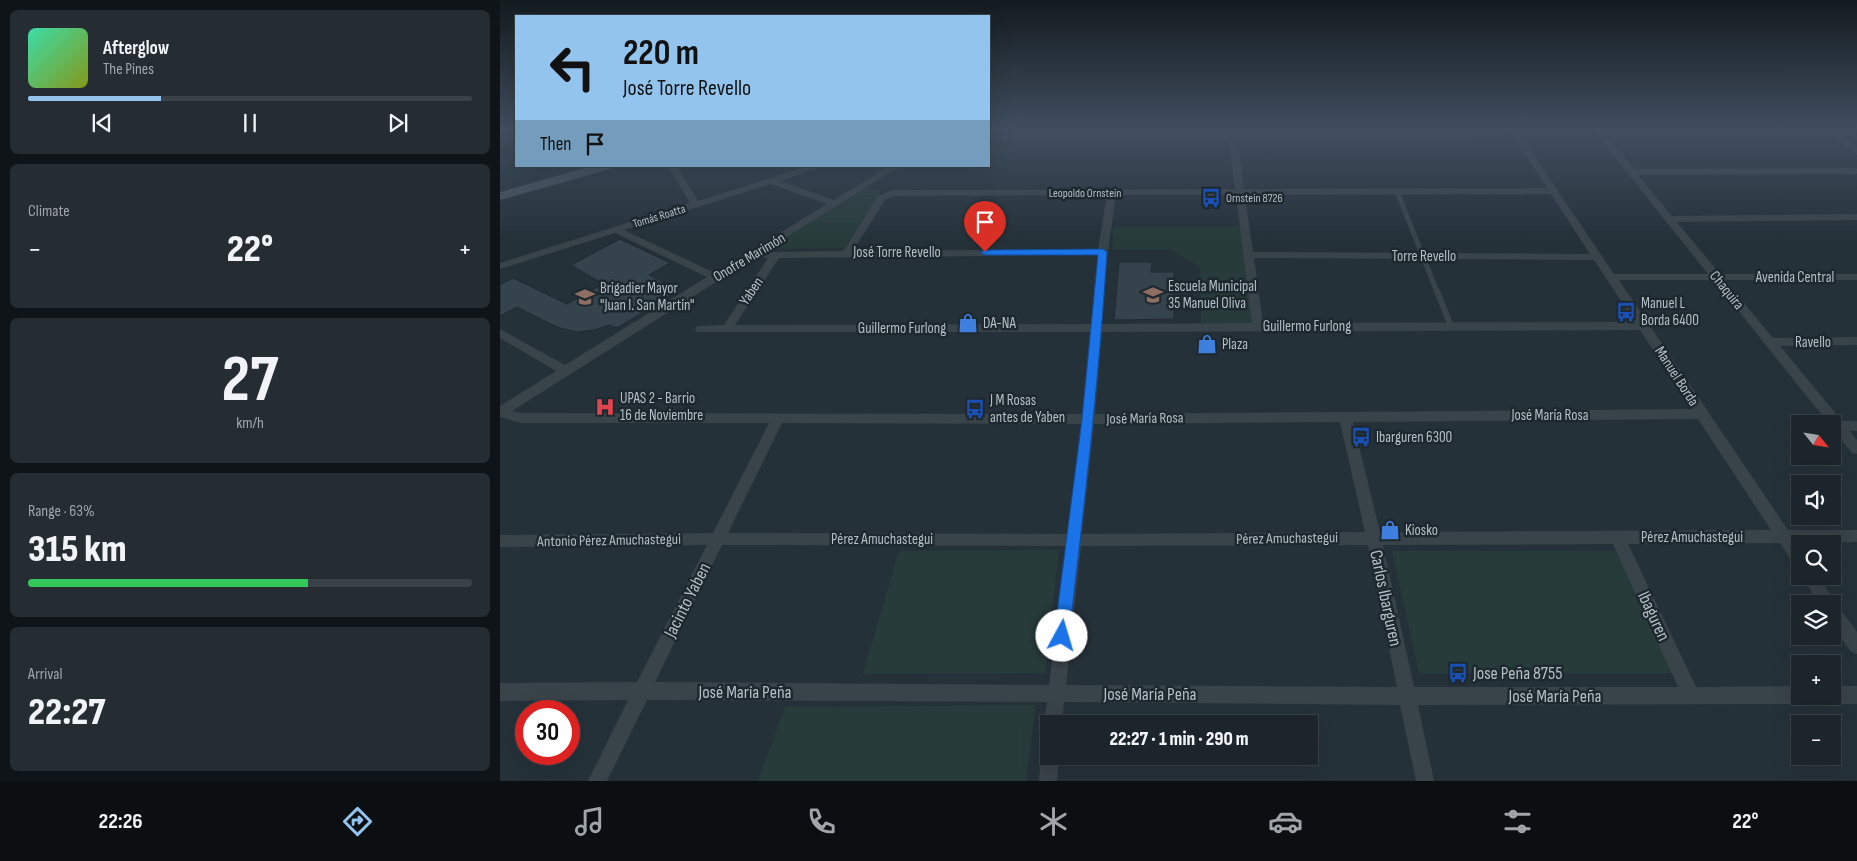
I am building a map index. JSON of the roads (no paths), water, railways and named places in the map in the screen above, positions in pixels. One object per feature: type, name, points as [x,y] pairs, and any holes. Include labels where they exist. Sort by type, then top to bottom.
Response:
[{"type":"main road","points":[[500,196],[602,167]]},
{"type":"street","points":[[1237,166],[1258,326]]},
{"type":"street","name":"Manuel Borda","points":[[1538,166],[1791,548]]},
{"type":"street","name":"Chaquira","points":[[1627,166],[1830,415]]},
{"type":"street","points":[[673,167],[696,205]]},
{"type":"street","name":"Tomás Roatta","points":[[500,266],[815,167]]},
{"type":"street","name":"Onofre Marimón","points":[[500,412],[564,370],[894,167]]},
{"type":"street","points":[[1631,172],[1857,171]]},
{"type":"street","points":[[773,181],[835,204]]},
{"type":"street","name":"Leopoldo Ornstein","points":[[847,252],[881,198],[886,194],[1554,190]]},
{"type":"street","points":[[1054,715],[1072,540],[1098,328],[1103,252],[1112,193]]},
{"type":"street","points":[[1670,219],[1857,217]]},
{"type":"street","points":[[616,230],[715,277]]},
{"type":"street","name":"José Torre Revello","points":[[752,255],[847,252],[1103,252]]},
{"type":"street","name":"Yaben","points":[[727,328],[776,254]]},
{"type":"street","name":"Torre Revello","points":[[1249,255],[1599,256]]},
{"type":"street","name":"Avenida Central","points":[[1612,277],[1857,277]]},
{"type":"street","name":"Guillermo Furlong","points":[[701,329],[1644,326]]},
{"type":"street","points":[[500,333],[564,370]]},
{"type":"street","name":"Ravello","points":[[1770,342],[1857,341]]},
{"type":"street","name":"José María Rosa","points":[[500,412],[521,418],[777,420],[1702,414]]},
{"type":"street","name":"Carlos Ibarguren","points":[[1345,416],[1374,537],[1425,781]]},
{"type":"street","name":"Jacinto Yaben","points":[[597,781],[777,420]]},
{"type":"street","points":[[1841,426],[1857,426]]},
{"type":"street","name":"Chaquira","points":[[1841,429],[1857,449]]},
{"type":"street","name":"Pérez Amuchastegui","points":[[718,539],[1072,540],[1857,536]]},
{"type":"street","name":"Ibaguren","points":[[1616,537],[1691,695]]},
{"type":"street","name":"Antonio Pérez Amuchastegui","points":[[500,541],[718,539]]},
{"type":"street","points":[[1841,623],[1857,646]]},
{"type":"street","name":"José María Peña","points":[[500,692],[641,691],[1407,696],[1791,695]]},
{"type":"street","points":[[1841,695],[1857,695]]},
{"type":"street","points":[[1048,781],[1049,765]]},
{"type":"lane","points":[[1397,191],[1451,326]]},
{"type":"place","name":"Ornstein 8726","points":[[1211,198]]},
{"type":"place","name":"Escuela Municipal 35 Manuel Oliva","points":[[1153,295]]},
{"type":"place","name":"Brigadier Mayor \"Juan I. San Martín\"","points":[[585,297]]},
{"type":"place","name":"Manuel L Borda 6400","points":[[1626,312]]},
{"type":"place","name":"DA-NA","points":[[968,323]]},
{"type":"place","name":"Plaza","points":[[1207,344]]},
{"type":"place","name":"UPAS 2 - Barrio 16 de Noviembre","points":[[605,407]]},
{"type":"place","name":"J M Rosas antes de Yaben","points":[[975,409]]},
{"type":"place","name":"Ibarguren 6300","points":[[1361,437]]},
{"type":"place","name":"Kiosko","points":[[1390,530]]},
{"type":"place","name":"Jose Peña 8755","points":[[1458,673]]}]
